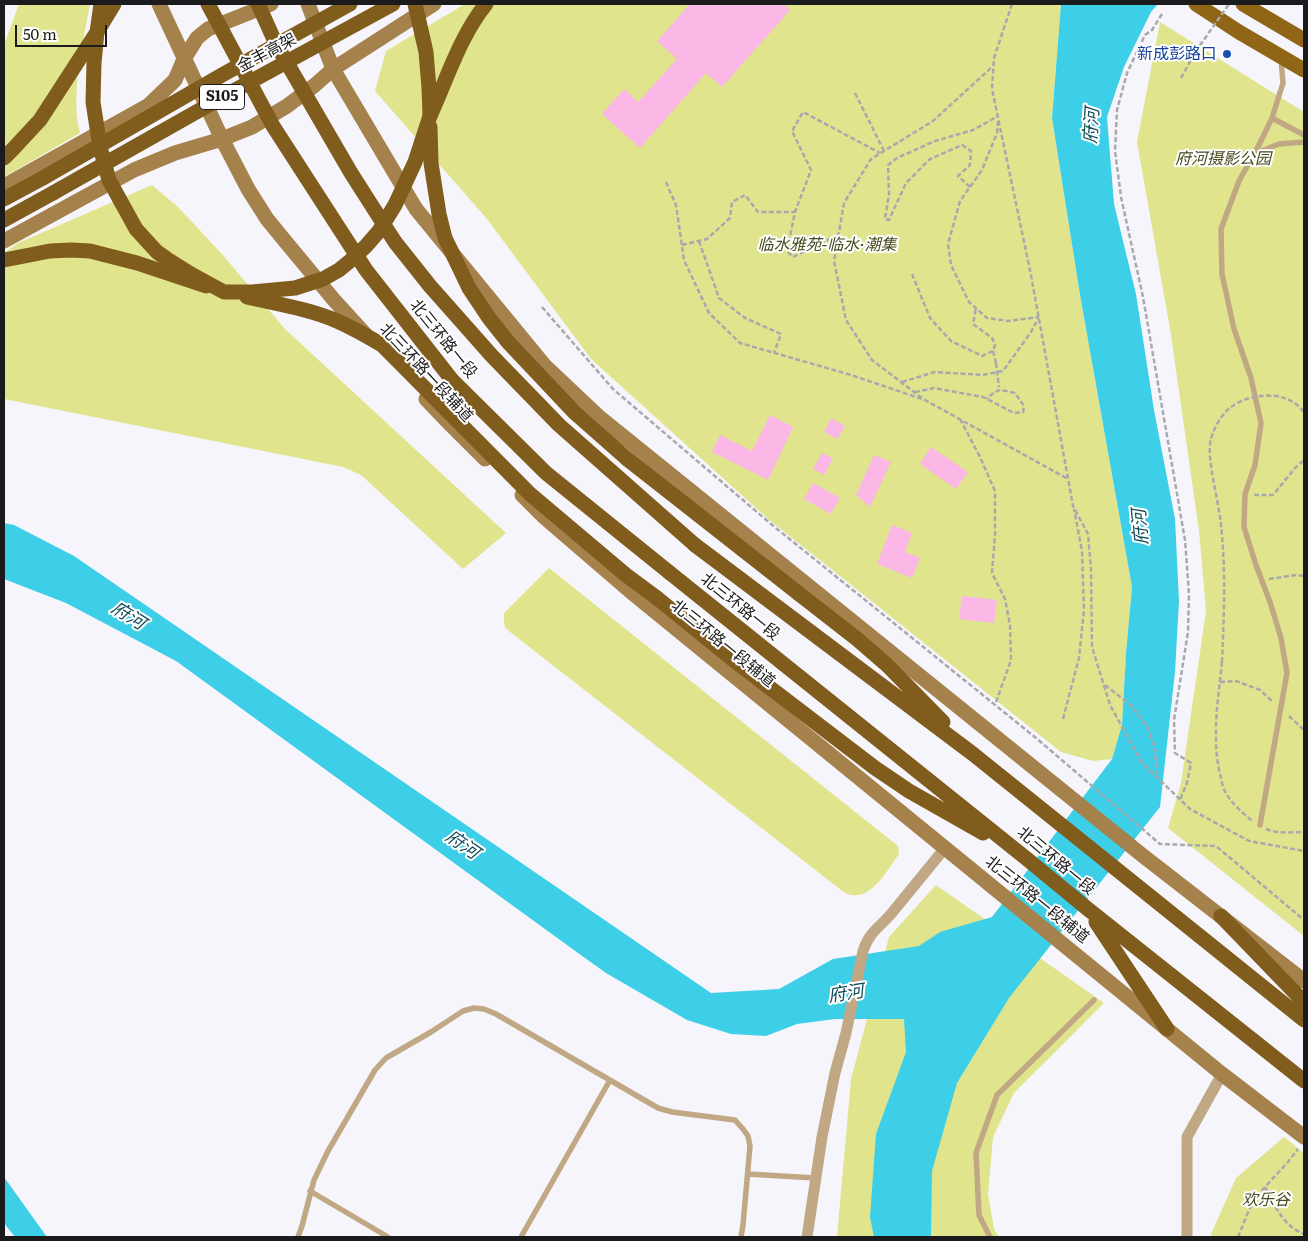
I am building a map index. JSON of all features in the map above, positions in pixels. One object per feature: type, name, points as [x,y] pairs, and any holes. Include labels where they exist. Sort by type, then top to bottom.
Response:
[{"type":"highway","points":[[101,4],[94,63],[93,102],[100,147],[109,180],[136,229],[157,252],[224,292],[272,291],[295,288],[323,279],[350,261],[366,246],[395,205],[415,162],[430,116],[463,42],[486,4]]},
{"type":"highway","points":[[4,158],[40,120],[114,4]]},
{"type":"highway","name":"北三环路一段","points":[[208,4],[273,126],[366,270],[452,380],[546,473],[1304,1081]]},
{"type":"highway","name":"北三环路一段","points":[[258,4],[282,54],[351,174],[395,242],[430,286],[492,356],[559,425],[694,545],[973,754],[1304,1020]]},
{"type":"highway","name":"金丰高架","points":[[4,199],[222,74],[350,4]]},
{"type":"highway","name":"金丰高架","points":[[4,220],[393,4]]},
{"type":"highway","points":[[415,4],[426,52],[431,163],[439,214],[445,238],[469,288],[489,318],[508,342],[575,413],[626,458],[857,639],[887,665],[973,754]]},
{"type":"highway","points":[[4,260],[50,251],[71,250],[90,252],[137,263],[224,292],[317,314],[359,331],[382,345],[488,454],[530,494],[626,575],[731,658],[875,768],[909,791],[1027,859]]},
{"type":"highway","points":[[1089,910],[1166,1029]]},
{"type":"highway","points":[[1221,916],[1304,1002]]},
{"type":"main road","name":"北三环路一段辅道","points":[[159,4],[222,140],[248,189],[267,219],[334,300],[463,437],[543,516],[636,596],[1222,1074],[1302,1142]]},
{"type":"main road","points":[[4,186],[149,105],[175,80],[184,59],[197,38],[208,29],[271,4]]},
{"type":"main road","points":[[308,4],[333,69],[416,209],[545,366],[598,416],[1142,855],[1304,981]]},
{"type":"main road","points":[[4,240],[134,170],[175,153],[222,140],[252,127],[287,106],[333,69],[434,4]]},
{"type":"main road","points":[[1196,4],[1304,70]]},
{"type":"main road","points":[[1243,4],[1304,40]]},
{"type":"street","points":[[807,1237],[822,1136],[863,951],[874,930],[888,918],[945,848]]},
{"type":"street","points":[[1187,1237],[1187,1137],[1222,1074]]},
{"type":"lane","points":[[1260,825],[1287,673],[1281,638],[1244,527],[1246,494],[1255,465],[1261,423],[1251,378],[1234,329],[1222,274],[1221,229],[1239,181],[1272,118],[1283,83],[1281,56]]},
{"type":"lane","points":[[1272,118],[1304,135]]},
{"type":"lane","points":[[1254,154],[1279,144],[1304,142]]},
{"type":"lane","points":[[990,1237],[979,1215],[976,1153],[997,1095],[1094,1000]]},
{"type":"lane","points":[[298,1237],[314,1180],[328,1151],[375,1070],[386,1058],[431,1032],[463,1010],[474,1008],[484,1009],[496,1014],[665,1110],[735,1120],[744,1129],[750,1146],[744,1225],[741,1237]]},
{"type":"lane","points":[[521,1237],[610,1080]]},
{"type":"lane","points":[[748,1174],[816,1178]]},
{"type":"lane","points":[[310,1191],[388,1237]]},
{"type":"path","points":[[1012,4],[994,58],[992,89],[1032,275],[1082,551],[1084,610],[1079,658],[1063,719]]},
{"type":"path","points":[[1181,78],[1196,50],[1229,4]]},
{"type":"path","points":[[1162,14],[1152,30],[1144,35],[1127,73],[1117,110],[1115,151],[1121,197],[1143,297],[1185,540],[1189,594],[1188,632],[1174,720],[1175,754],[1191,763],[1187,783],[1180,800]]},
{"type":"path","points":[[925,400],[872,360],[846,320],[834,261],[844,203],[871,159],[933,121],[993,66]]},
{"type":"path","points":[[855,93],[884,151]]},
{"type":"path","points":[[838,235],[793,257],[787,251],[795,212],[811,170],[792,131],[803,112],[880,153]]},
{"type":"path","points":[[998,116],[997,134],[982,170],[960,201],[948,244],[951,265],[969,302],[987,318],[1008,321],[1039,317]]},
{"type":"path","points":[[970,187],[958,176],[970,165],[971,151],[962,145],[930,159],[906,183],[889,220],[885,220],[889,194],[888,165],[897,158],[935,141],[973,130],[998,116]]},
{"type":"path","points":[[666,182],[676,205],[684,260],[709,313],[740,343],[851,375],[925,400],[1068,479]]},
{"type":"path","points":[[682,245],[707,239],[730,218],[732,202],[745,195],[758,212],[795,212]]},
{"type":"path","points":[[699,241],[719,298],[745,318],[781,334],[774,353]]},
{"type":"path","points":[[912,274],[930,318],[952,341],[982,356],[993,351]]},
{"type":"path","points":[[542,307],[613,388],[770,524],[996,706],[1160,844],[1216,846],[1304,920]]},
{"type":"path","points":[[976,308],[973,324],[992,338],[995,345],[993,351],[999,388]]},
{"type":"path","points":[[902,382],[935,372],[984,375],[1002,371],[1031,332],[1039,317]]},
{"type":"path","points":[[915,392],[934,388],[983,396],[987,399],[1014,413],[1023,412],[1024,406],[1015,393],[999,388],[987,399]]},
{"type":"path","points":[[1304,412],[1293,402],[1278,396],[1247,399],[1230,407],[1217,424],[1210,445],[1210,462],[1221,523],[1223,553],[1224,628],[1216,741],[1217,764],[1225,792],[1239,810],[1253,822],[1269,830],[1304,832]]},
{"type":"path","points":[[960,419],[995,491],[995,535],[992,573],[1005,599],[1010,625],[1011,660],[996,706]]},
{"type":"path","points":[[1246,494],[1273,495],[1304,460]]},
{"type":"path","points":[[1073,506],[1088,534],[1091,569],[1092,647],[1110,705],[1142,763],[1190,809],[1249,841],[1304,851]]},
{"type":"path","points":[[1262,580],[1296,575],[1304,576]]},
{"type":"path","points":[[1220,682],[1236,681],[1260,690],[1304,730]]},
{"type":"path","points":[[1103,683],[1132,706],[1148,728],[1155,749],[1158,778]]},
{"type":"path","points":[[1238,1237],[1253,1200],[1288,1162],[1302,1142]]},
{"type":"path","points":[[1265,1187],[1278,1214],[1288,1224],[1304,1234]]},
{"type":"green space","points":[[19,4],[90,4],[77,85],[77,118],[80,133],[4,177],[4,45]]},
{"type":"green space","name":"临水雅苑-临水·潮集","points":[[465,4],[1061,4],[1052,118],[1080,295],[1132,587],[1122,725],[1112,759],[1093,761],[1061,752],[767,518],[591,359],[487,219],[375,91],[386,51]]},
{"type":"green space","name":"府河摄影公园","points":[[1160,22],[1304,112],[1304,936],[1168,828],[1181,783],[1206,611],[1199,530],[1170,329],[1137,142]]},
{"type":"green space","points":[[152,185],[178,207],[222,254],[285,329],[506,533],[463,569],[361,475],[343,467],[4,399],[4,253],[18,243]]},
{"type":"green space","points":[[549,568],[898,846],[899,854],[879,881],[867,892],[860,895],[852,895],[841,890],[505,628],[504,613]]},
{"type":"green space","points":[[936,885],[1104,1003],[1014,1093],[993,1137],[988,1194],[994,1229],[999,1237],[837,1237],[851,1079],[889,937]]},
{"type":"green space","name":"欢乐谷","points":[[1284,1137],[1304,1153],[1304,1237],[1211,1237],[1236,1178]]},
{"type":"water","name":"府河","points":[[1061,4],[1158,4],[1151,12],[1124,67],[1107,117],[1114,204],[1136,294],[1154,410],[1175,519],[1179,601],[1175,672],[1160,807],[1009,998],[957,1083],[932,1171],[931,1237],[874,1237],[870,1217],[876,1134],[906,1052],[904,1019],[835,1019],[797,1024],[766,1036],[731,1034],[687,1020],[606,973],[176,661],[66,603],[4,579],[4,523],[14,525],[74,556],[711,993],[779,989],[833,959],[919,946],[940,932],[992,917],[1112,759],[1122,725],[1132,587],[1080,295],[1052,118]]},
{"type":"water","points":[[4,1177],[47,1237],[15,1237],[4,1223]]},
{"type":"building","points":[[690,4],[783,4],[790,10],[722,87],[706,73],[640,148],[602,114],[624,89],[638,102],[677,59],[657,41]]},
{"type":"building","points":[[770,415],[793,427],[768,480],[712,452],[720,435],[752,451]]},
{"type":"building","points":[[831,418],[845,426],[837,439],[824,432]]},
{"type":"building","points":[[931,447],[968,472],[956,489],[920,464]]},
{"type":"building","points":[[822,453],[833,458],[824,475],[813,469]]},
{"type":"building","points":[[874,455],[891,462],[870,507],[856,495]]},
{"type":"building","points":[[813,483],[840,498],[831,514],[804,499]]},
{"type":"building","points":[[892,525],[912,533],[905,552],[920,558],[912,578],[877,564]]},
{"type":"building","points":[[962,596],[997,600],[994,623],[959,619]]},
{"type":"place","name":"新成彭路口","points":[[1227,54]]}]
